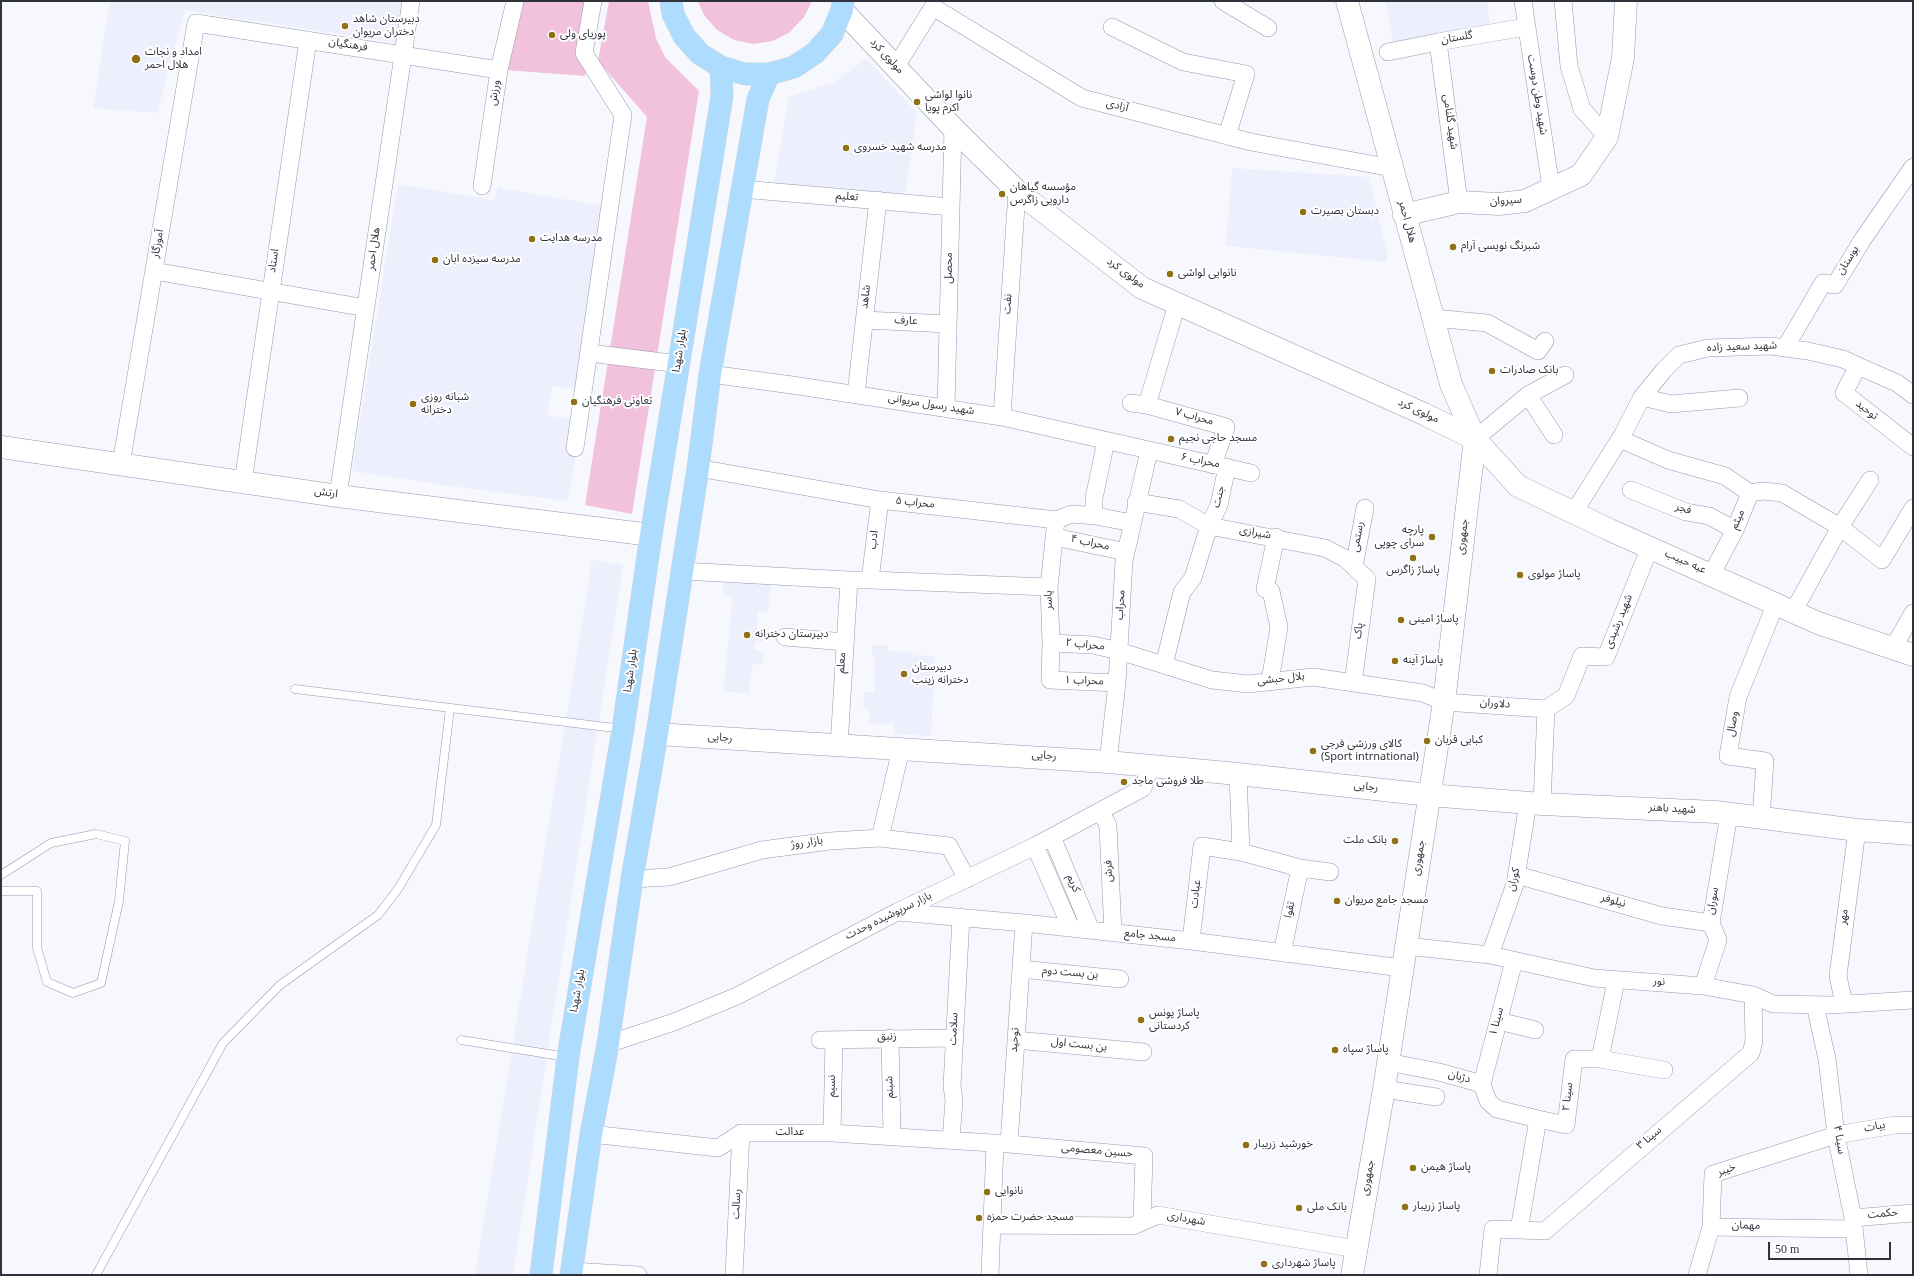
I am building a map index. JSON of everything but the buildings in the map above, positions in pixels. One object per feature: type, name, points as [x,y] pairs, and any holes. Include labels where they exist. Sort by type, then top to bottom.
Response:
[{"type":"main road","points":[[671,1],[673,14],[684,36],[700,54],[721,67],[745,74],[770,74],[794,67],[815,53],[832,34],[843,6]]},
{"type":"main road","name":"بلوار شهدا","points":[[541,1275],[568,1057],[623,729],[652,535],[722,96],[721,67]]},
{"type":"main road","points":[[571,1273],[591,1134],[608,1044],[632,879],[657,734],[698,468],[710,374],[758,99],[770,74]]},
{"type":"street","name":"هلال احمر","points":[[338,496],[411,1]]},
{"type":"street","name":"ورزش","points":[[482,186],[499,70],[515,1]]},
{"type":"street","points":[[575,448],[623,115],[584,53],[593,1]]},
{"type":"street","points":[[1223,1],[1268,28]]},
{"type":"street","name":"هلال احمر","points":[[1347,1],[1451,384],[1475,439]]},
{"type":"street","name":"شهید وطن دوست","points":[[1523,1],[1550,188]]},
{"type":"street","points":[[1563,1],[1568,66],[1582,109],[1607,137]]},
{"type":"street","name":"سیروان","points":[[1404,215],[1459,202],[1499,204],[1525,201],[1550,188],[1581,175],[1607,137],[1623,58],[1626,1]]},
{"type":"street","name":"مولوی کرد","points":[[843,6],[895,68],[1017,191],[1142,288],[1424,414],[1475,439]]},
{"type":"street","name":"آزادی","points":[[895,68],[933,7],[1082,98],[1227,136],[1392,168]]},
{"type":"street","name":"فرهنگیان","points":[[196,23],[499,70]]},
{"type":"street","name":"آموزگار","points":[[121,464],[196,23]]},
{"type":"street","name":"گلستان","points":[[1388,52],[1526,27]]},
{"type":"street","points":[[1112,28],[1183,62],[1246,74],[1227,136]]},
{"type":"street","name":"استاد","points":[[243,482],[308,40]]},
{"type":"street","name":"شهید گلنامی","points":[[1438,42],[1459,202]]},
{"type":"street","name":"محصل","points":[[946,408],[953,128]]},
{"type":"street","name":"بوستان","points":[[1785,348],[1823,283],[1834,285],[1863,239],[1913,167]]},
{"type":"street","name":"تعلیم","points":[[742,189],[951,206]]},
{"type":"street","name":"نفت","points":[[1002,417],[1017,191]]},
{"type":"street","name":"شاهد","points":[[856,394],[878,200]]},
{"type":"street","points":[[154,271],[366,308]]},
{"type":"street","name":"محراب ۷","points":[[1177,304],[1139,404],[1226,427],[1220,466]]},
{"type":"street","points":[[1433,318],[1487,324],[1538,351],[1545,341]]},
{"type":"street","name":"عارف","points":[[864,320],[948,324]]},
{"type":"street","name":"شهید سعید زاده","points":[[1574,512],[1620,439],[1642,396],[1679,355],[1708,348],[1771,346],[1827,355],[1858,366],[1896,383],[1913,396]]},
{"type":"street","points":[[589,352],[679,364]]},
{"type":"street","name":"توحید","points":[[1858,366],[1844,393],[1913,447]]},
{"type":"street","name":"شهید رسول مریوانی","points":[[710,374],[856,394],[1002,417],[1148,451]]},
{"type":"street","points":[[1475,439],[1528,395],[1565,375]]},
{"type":"street","points":[[1528,395],[1554,435]]},
{"type":"street","points":[[1642,396],[1671,404],[1739,398]]},
{"type":"street","name":"عبه حبیب","points":[[1475,439],[1518,486],[1818,623],[1903,652]]},
{"type":"street","name":"جمهوری","points":[[1352,1275],[1384,1089],[1444,702],[1475,439]]},
{"type":"street","points":[[1620,439],[1668,460],[1725,476],[1750,493],[1763,491],[1782,492],[1840,527],[1882,560],[1913,508]]},
{"type":"street","points":[[1096,516],[1094,509],[1094,498],[1106,441]]},
{"type":"street","name":"ارتش","points":[[1,447],[338,496],[652,535]]},
{"type":"street","name":"محراب ۶","points":[[1148,451],[1252,473]]},
{"type":"street","name":"محراب","points":[[1108,762],[1117,683],[1126,552],[1148,451]]},
{"type":"street","name":"جنت","points":[[1164,665],[1182,592],[1193,578],[1209,526],[1219,505],[1220,466]]},
{"type":"street","name":"محراب ۵","points":[[698,468],[880,500],[1056,520],[1072,514],[1096,516],[1132,523]]},
{"type":"street","name":"وصال","points":[[1761,818],[1765,761],[1728,756],[1738,697],[1784,608],[1840,527],[1870,480]]},
{"type":"street","name":"فجر","points":[[1630,490],[1686,512],[1710,516],[1735,530]]},
{"type":"street","name":"میثم","points":[[1711,575],[1735,530],[1750,493]]},
{"type":"street","name":"ادب","points":[[870,580],[880,500]]},
{"type":"street","name":"شیرازی","points":[[1136,502],[1179,509],[1209,526],[1276,537],[1325,548],[1346,559],[1367,579]]},
{"type":"street","name":"رستمی","points":[[1354,567],[1364,508]]},
{"type":"street","name":"یاسر","points":[[1050,680],[1051,643],[1049,587],[1056,520]]},
{"type":"street","name":"محراب ۴","points":[[1055,537],[1126,552]]},
{"type":"street","points":[[1270,681],[1279,627],[1271,591],[1265,589],[1276,537]]},
{"type":"street","name":"شهید رشیدی","points":[[1546,709],[1566,696],[1582,656],[1606,658],[1650,547]]},
{"type":"street","points":[[682,571],[849,580],[1049,587]]},
{"type":"street","name":"پاک","points":[[1353,682],[1367,579]]},
{"type":"street","name":"معلم","points":[[838,746],[849,580]]},
{"type":"street","points":[[1903,652],[1913,614]]},
{"type":"street","points":[[785,637],[845,642]]},
{"type":"street","name":"محراب ۲","points":[[1051,643],[1092,644],[1119,651]]},
{"type":"street","name":"بلال حبشی","points":[[1119,651],[1212,680],[1248,684],[1313,677],[1423,693],[1444,702]]},
{"type":"street","name":"محراب ۱","points":[[1050,680],[1117,683]]},
{"type":"street","name":"دلاوران","points":[[1444,702],[1546,709]]},
{"type":"street","points":[[1535,803],[1546,709]]},
{"type":"street","name":"رجایی","points":[[657,734],[1108,762],[1238,774],[1429,795]]},
{"type":"street","points":[[880,838],[900,749]]},
{"type":"street","name":"بازار سرپوشیده وحدت","points":[[608,1044],[674,1022],[737,996],[897,912],[1036,846],[1143,788],[1151,766]]},
{"type":"street","points":[[1238,774],[1241,852],[1300,868],[1330,872]]},
{"type":"street","name":"شهید باهنر","points":[[1429,795],[1535,803],[1729,814],[1857,830],[1913,834]]},
{"type":"street","name":"کوران","points":[[1490,955],[1517,874],[1535,803]]},
{"type":"street","name":"فرش","points":[[1101,812],[1108,826],[1113,933]]},
{"type":"street","name":"سوران","points":[[1704,986],[1718,940],[1711,923],[1729,814]]},
{"type":"street","name":"مهر","points":[[1844,1004],[1838,976],[1857,830]]},
{"type":"street","name":"کریم","points":[[1052,837],[1091,930]]},
{"type":"street","name":"بازار روژ","points":[[632,879],[669,877],[762,850],[830,841],[880,838],[949,846],[967,878]]},
{"type":"street","points":[[1036,846],[1071,928]]},
{"type":"street","name":"عبادت","points":[[1191,941],[1202,846],[1241,852]]},
{"type":"street","name":"تقوا","points":[[1282,953],[1300,868]]},
{"type":"street","name":"نیلوفر","points":[[1517,874],[1662,916],[1711,923]]},
{"type":"street","name":"مسجد جامع","points":[[897,912],[1024,922],[1191,941],[1402,968]]},
{"type":"street","name":"سلامت","points":[[951,1140],[954,1100],[952,1086],[961,917]]},
{"type":"street","name":"توحید","points":[[990,1275],[992,1226],[1016,1040],[1024,922]]},
{"type":"street","name":"نور","points":[[1406,946],[1490,955],[1594,978],[1616,981],[1704,986],[1753,995],[1773,1004],[1815,1005],[1913,1000]]},
{"type":"street","name":"سینا ۱","points":[[1482,1084],[1514,961]]},
{"type":"street","name":"بن بست دوم","points":[[1021,969],[1120,979]]},
{"type":"street","points":[[1616,981],[1600,1059],[1664,1070]]},
{"type":"street","name":"سینا ۳","points":[[1488,1275],[1493,1229],[1545,1231],[1751,1053],[1754,1041],[1753,995]]},
{"type":"street","name":"سینا ۴","points":[[1815,1005],[1827,1059],[1836,1135],[1853,1223],[1859,1275]]},
{"type":"street","points":[[1499,1021],[1535,1030]]},
{"type":"street","name":"شبنم","points":[[890,1038],[892,1136]]},
{"type":"street","name":"زنبق","points":[[827,1040],[955,1038]]},
{"type":"street","name":"نسیم","points":[[827,1040],[832,1133]]},
{"type":"street","name":"بن بست اول","points":[[1016,1040],[1142,1052]]},
{"type":"street","name":"سینا ۲","points":[[1538,1119],[1566,1125],[1574,1059],[1600,1059]]},
{"type":"street","name":"دژبان","points":[[1388,1062],[1438,1072],[1482,1084],[1488,1101],[1497,1109],[1538,1119]]},
{"type":"street","points":[[1384,1089],[1436,1097]]},
{"type":"street","points":[[1519,1230],[1538,1119]]},
{"type":"street","name":"بیات","points":[[1836,1135],[1895,1125],[1913,1125]]},
{"type":"street","points":[[591,1134],[718,1148],[741,1133]]},
{"type":"street","name":"عدالت","points":[[741,1133],[832,1133],[1002,1144]]},
{"type":"street","name":"رسالت","points":[[734,1275],[741,1133]]},
{"type":"street","name":"خیبر","points":[[1697,1275],[1711,1227],[1713,1174],[1836,1135]]},
{"type":"street","name":"حسین معصومی","points":[[1002,1144],[1144,1156],[1137,1224]]},
{"type":"street","name":"حکمت","points":[[1853,1223],[1913,1213]]},
{"type":"street","name":"شهرداری","points":[[992,1226],[1137,1224],[1158,1215],[1356,1249]]},
{"type":"street","name":"مهمان","points":[[1711,1227],[1853,1223]]},
{"type":"street","points":[[571,1273],[638,1275]]},
{"type":"lane","points":[[295,689],[623,729]]},
{"type":"lane","points":[[96,1275],[223,1043],[280,985],[378,915],[398,890],[436,825],[450,708]]},
{"type":"lane","points":[[1,874],[51,843],[96,834],[125,841],[119,901],[102,983],[73,993],[47,982],[37,948],[37,891],[1,891]]},
{"type":"lane","points":[[461,1040],[568,1057]]},
{"type":"shaded area","points":[[110,1],[402,1],[397,43],[185,10],[157,113],[93,108]]},
{"type":"shaded area","name":"پوریای ولی","points":[[518,1],[599,1],[585,76],[505,70]]},
{"type":"shaded area","points":[[609,1],[648,1],[656,38],[665,57],[699,91],[632,514],[585,505],[647,117],[598,61]]},
{"type":"shaded area","points":[[698,1],[812,1],[804,17],[790,32],[773,41],[753,44],[734,40],[717,30],[704,15]]},
{"type":"shaded area","points":[[1386,1],[1487,1],[1491,30],[1393,46]]},
{"type":"shaded area","name":"مدرسه شهید خسروی","points":[[867,59],[917,113],[905,196],[774,184],[789,97],[832,83]]},
{"type":"shaded area","name":"دبستان بصیرت","points":[[1232,168],[1369,177],[1387,252],[1387,262],[1226,246]]},
{"type":"shaded area","points":[[398,184],[494,200],[498,188],[616,208],[587,390],[552,386],[547,416],[582,419],[568,501],[450,486],[352,471]]},
{"type":"shaded area","points":[[592,560],[623,565],[513,1275],[475,1275]]},
{"type":"shaded area","name":"دبیرستان دخترانه","points":[[724,578],[771,583],[768,612],[758,611],[757,628],[766,630],[765,641],[755,641],[754,650],[764,651],[762,665],[752,664],[749,694],[723,691],[733,596],[723,594]]},
{"type":"shaded area","name":"دبیرستان دخترانه زینب","points":[[872,645],[888,645],[888,651],[911,652],[911,655],[935,656],[931,736],[894,734],[894,724],[869,723],[870,709],[863,708],[864,692],[874,692],[875,655],[872,654]]},
{"type":"place","name":"دبیرستان شاهد دختران مریوان","points":[[345,26]]},
{"type":"place","name":"پوریای ولی","points":[[552,35]]},
{"type":"place","name":"امداد و نجات هلال احمر","points":[[136,59]]},
{"type":"place","name":"نانوا لواشی اکرم پویا","points":[[917,102]]},
{"type":"place","name":"مدرسه شهید خسروی","points":[[846,148]]},
{"type":"place","name":"مؤسسه گیاهان دارویی زاگرس","points":[[1002,194]]},
{"type":"place","name":"دبستان بصیرت","points":[[1303,212]]},
{"type":"place","name":"مدرسه هدایت","points":[[532,239]]},
{"type":"place","name":"شبرنگ نویسی آرام","points":[[1453,247]]},
{"type":"place","name":"مدرسه سیزده ابان","points":[[435,260]]},
{"type":"place","name":"نانوایی لواشی","points":[[1170,274]]},
{"type":"place","name":"بانک صادرات","points":[[1492,371]]},
{"type":"place","name":"تعاونی فرهنگیان","points":[[574,402]]},
{"type":"place","name":"شبانه روزی دخترانه","points":[[413,404]]},
{"type":"place","name":"مسجد حاجی نجیم","points":[[1171,439]]},
{"type":"place","name":"پارچه سرای چوپی","points":[[1432,537]]},
{"type":"place","name":"پاساژ زاگرس","points":[[1413,558]]},
{"type":"place","name":"پاساژ مولوی","points":[[1520,575]]},
{"type":"place","name":"پاساژ امینی","points":[[1401,620]]},
{"type":"place","name":"دبیرستان دخترانه","points":[[747,635]]},
{"type":"place","name":"پاساژ آینه","points":[[1395,661]]},
{"type":"place","name":"دبیرستان دخترانه زینب","points":[[904,674]]},
{"type":"place","name":"کبابی قربان","points":[[1427,741]]},
{"type":"place","name":"کالای ورزشی فرجی (Sport intrnational)","points":[[1313,751]]},
{"type":"place","name":"طلا فروشی ماجد","points":[[1124,782]]},
{"type":"place","name":"بانک ملت","points":[[1395,841]]},
{"type":"place","name":"مسجد جامع مریوان","points":[[1337,901]]},
{"type":"place","name":"پاساژ یونس کردستانی","points":[[1141,1020]]},
{"type":"place","name":"پاساژ سپاه","points":[[1335,1050]]},
{"type":"place","name":"خورشید زریبار","points":[[1246,1145]]},
{"type":"place","name":"پاساژ هیمن","points":[[1413,1168]]},
{"type":"place","name":"نانوایی","points":[[987,1192]]},
{"type":"place","name":"پاساژ زریبار","points":[[1405,1207]]},
{"type":"place","name":"بانک ملی","points":[[1299,1208]]},
{"type":"place","name":"مسجد حضرت حمزه","points":[[979,1218]]},
{"type":"place","name":"پاساژ شهرداری","points":[[1264,1264]]}]
